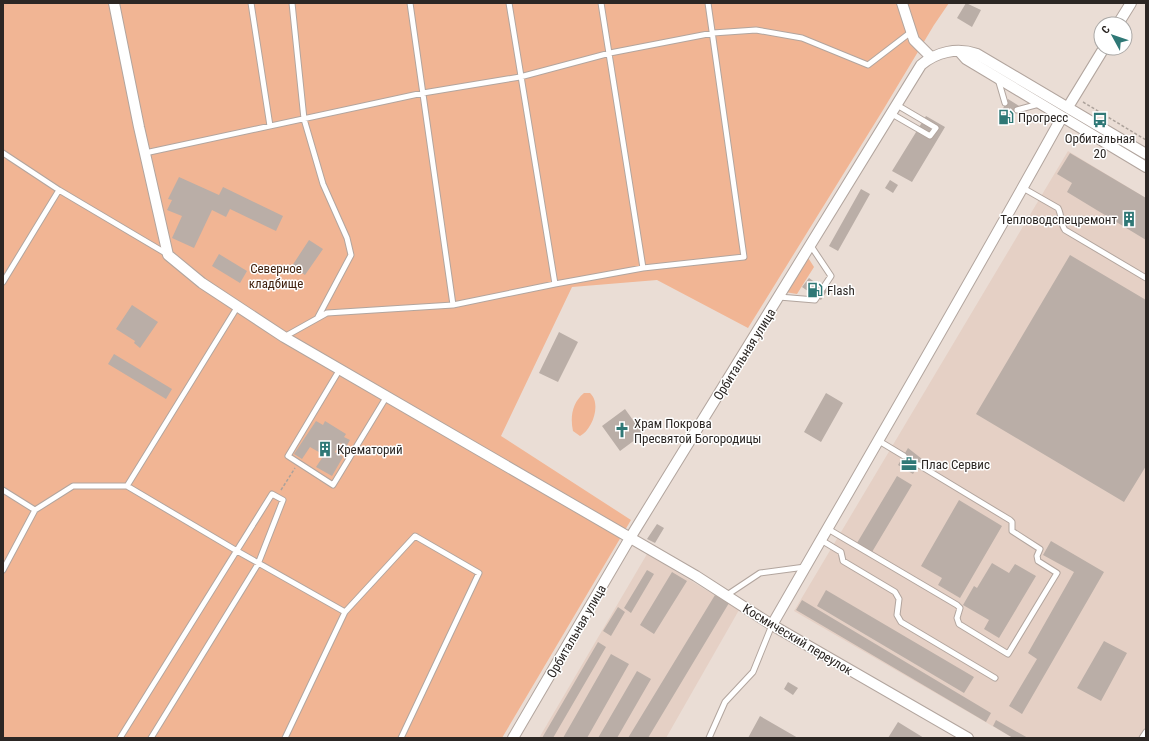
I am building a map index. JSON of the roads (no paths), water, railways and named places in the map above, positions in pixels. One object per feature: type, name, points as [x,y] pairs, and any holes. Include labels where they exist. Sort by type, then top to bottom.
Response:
[{"type":"street","points":[[114,3],[168,255]]},
{"type":"street","points":[[902,3],[910,32],[914,40],[930,57],[941,53],[959,51],[976,54],[1145,150]]},
{"type":"street","points":[[1123,16],[1131,3]]},
{"type":"street","points":[[959,51],[966,59],[1146,167]]},
{"type":"street","points":[[1068,107],[1099,56]]},
{"type":"street","name":"Орбитальная улица","points":[[514,738],[630,538],[922,65],[930,57]]},
{"type":"street","points":[[772,624],[879,441],[1062,117]]},
{"type":"street","name":"Космический переулок","points":[[168,255],[202,283],[284,337],[630,538],[727,595],[772,624],[968,738]]},
{"type":"lane","points":[[251,3],[270,126]]},
{"type":"lane","points":[[292,3],[304,119],[323,184],[346,238],[351,255],[318,318]]},
{"type":"lane","points":[[410,3],[453,305]]},
{"type":"lane","points":[[509,3],[555,284]]},
{"type":"lane","points":[[601,3],[643,268]]},
{"type":"lane","points":[[284,337],[328,313],[453,305],[643,268],[744,257],[708,3]]},
{"type":"lane","points":[[145,153],[423,93],[520,77],[610,53],[713,34],[756,30],[802,38],[868,65],[910,32]]},
{"type":"lane","points":[[997,78],[1005,103]]},
{"type":"lane","points":[[1017,110],[1040,104]]},
{"type":"lane","points":[[895,110],[936,128],[930,136],[895,110]]},
{"type":"lane","points":[[3,153],[59,190],[168,255]]},
{"type":"lane","points":[[1023,188],[1058,208],[1061,224],[1065,230],[1146,278]]},
{"type":"lane","points":[[3,282],[59,190]]},
{"type":"lane","points":[[811,246],[831,276],[823,288]]},
{"type":"lane","points":[[779,297],[815,300],[817,297]]},
{"type":"lane","points":[[127,486],[238,306]]},
{"type":"lane","points":[[340,369],[288,456],[333,484],[387,396]]},
{"type":"lane","points":[[879,441],[904,456]]},
{"type":"lane","points":[[828,529],[957,605],[960,608],[957,618],[959,624],[1008,654],[1057,573],[1038,562],[1037,556],[1040,548],[1012,531],[1012,522],[1010,520],[919,465]]},
{"type":"lane","points":[[3,570],[35,510],[73,486],[127,486],[258,564],[345,612]]},
{"type":"lane","points":[[3,490],[35,510]]},
{"type":"lane","points":[[120,738],[272,494],[284,500],[258,564],[151,738]]},
{"type":"lane","points":[[285,738],[345,612],[415,536],[479,573],[401,738]]},
{"type":"lane","points":[[821,540],[841,552],[843,561],[895,592],[900,598],[897,615],[901,622],[996,678]]},
{"type":"lane","points":[[727,595],[760,573],[805,567]]},
{"type":"lane","points":[[709,738],[725,702],[753,672],[772,624]]},
{"type":"lane","points":[[1142,738],[1146,732]]},
{"type":"place","name":"Прогресс","points":[[1006,117]]},
{"type":"place","name":"Орбитальная 20","points":[[1100,120]]},
{"type":"place","name":"Тепловодспецремонт","points":[[1129,219]]},
{"type":"place","name":"Flash","points":[[815,290]]},
{"type":"place","name":"Храм Покрова Пресвятой Богородицы","points":[[622,430]]},
{"type":"place","name":"Крематорий","points":[[325,449]]},
{"type":"place","name":"Плас Сервис","points":[[909,464]]},
{"type":"park label","name":"Северное кладбище","points":[[276,276]]}]
